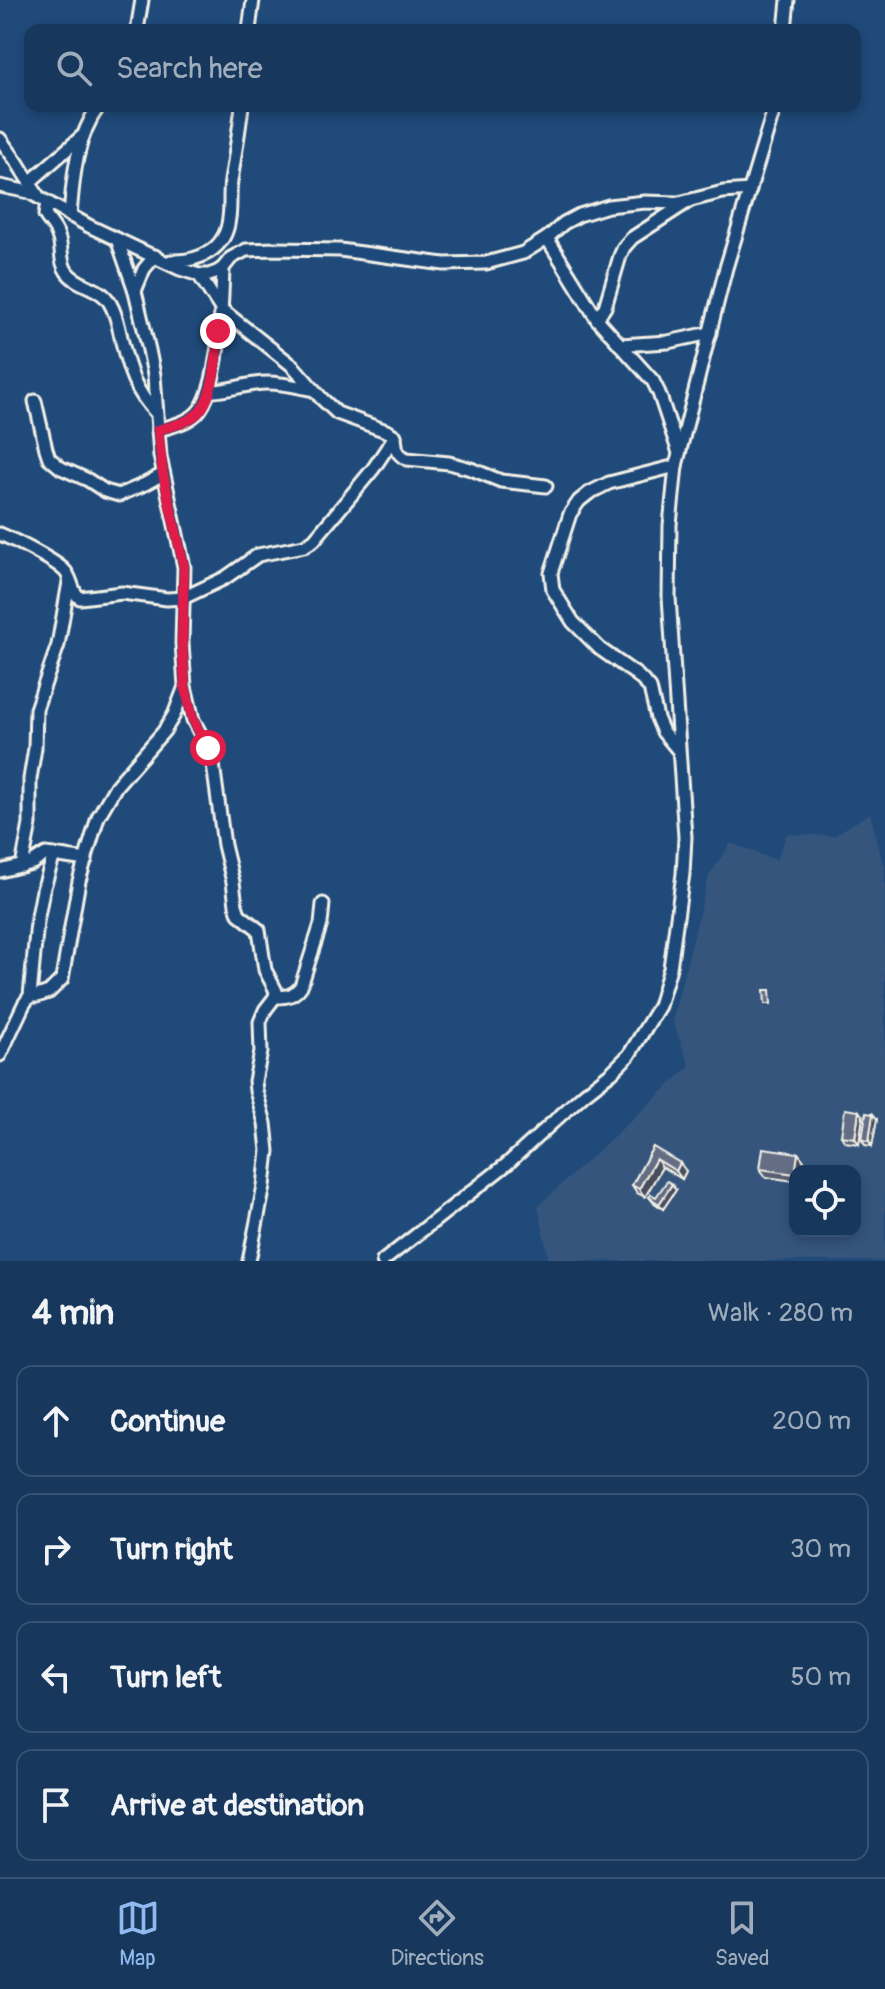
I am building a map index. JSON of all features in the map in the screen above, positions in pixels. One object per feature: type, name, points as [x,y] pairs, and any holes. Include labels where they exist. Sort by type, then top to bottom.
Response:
[{"type":"street","points":[[138,24],[142,0]]},
{"type":"street","points":[[250,24],[253,0]]},
{"type":"street","points":[[786,24],[788,0]]},
{"type":"street","points":[[30,182],[81,137],[96,112]]},
{"type":"street","points":[[135,291],[144,269],[161,259],[185,262],[197,259],[216,247],[223,237],[229,220],[229,194],[241,112]]},
{"type":"street","points":[[383,1261],[507,1164],[612,1072],[629,1055],[659,1006],[670,968],[685,837],[668,565],[676,466],[726,268],[773,112]]},
{"type":"street","points":[[70,216],[81,137]]},
{"type":"street","points":[[0,139],[43,200],[45,215],[59,236],[68,275],[109,301],[136,388],[156,413]]},
{"type":"street","points":[[0,186],[22,190],[117,239],[199,275],[209,275],[223,268],[231,258],[246,250],[340,250],[444,264],[486,263],[523,253],[564,223],[608,206],[645,202],[679,203],[723,192],[750,190]]},
{"type":"street","points":[[597,319],[605,307],[624,247],[632,238],[689,201]]},
{"type":"street","points":[[547,238],[597,319],[653,381],[679,453]]},
{"type":"street","points":[[117,239],[135,291],[154,375],[163,474],[184,567],[182,643],[185,686],[193,720],[213,764],[236,905],[239,914],[259,930],[265,970],[275,987],[275,997],[260,1022],[261,1052],[255,1081],[268,1151],[249,1261]]},
{"type":"street","points":[[158,430],[190,419],[199,412],[210,391],[217,352],[223,268]]},
{"type":"street","points":[[199,275],[221,309],[293,366],[337,413],[389,432],[395,436],[398,453],[407,459],[449,463],[501,481],[546,486]]},
{"type":"street","points":[[620,345],[668,342],[710,333]]},
{"type":"street","points":[[210,391],[268,383],[314,390]]},
{"type":"street","points":[[35,401],[49,458],[61,468],[119,495],[163,474]]},
{"type":"street","points":[[0,534],[61,567],[70,578],[76,596],[84,598],[122,593],[183,598],[225,578],[258,555],[304,546],[314,540],[373,469],[395,436]]},
{"type":"street","points":[[676,466],[609,483],[579,501],[570,514],[551,573],[553,590],[573,622],[600,649],[650,688],[663,732],[678,750]]},
{"type":"street","points":[[22,866],[29,839],[36,709],[58,645],[70,578]]},
{"type":"street","points":[[64,613],[84,598]]},
{"type":"street","points":[[30,996],[49,992],[62,979],[79,881],[98,817],[131,767],[164,731],[185,686]]},
{"type":"street","points":[[0,871],[22,866],[46,854],[86,860]]},
{"type":"street","points":[[0,1055],[30,996],[37,922],[54,855]]},
{"type":"street","points":[[275,997],[288,997],[301,986],[321,924],[323,904]]},
{"type":"shaded area","points":[[870,813],[885,865],[885,1261],[549,1261],[538,1206],[690,1066],[672,1021],[709,875],[731,843],[776,860],[787,834],[833,836]]},
{"type":"building","points":[[764,990],[770,990],[771,1004],[765,1004]]},
{"type":"building","points":[[845,1109],[859,1111],[855,1138],[841,1136]]},
{"type":"building","points":[[866,1113],[873,1114],[869,1141],[862,1140]]},
{"type":"building","points":[[653,1147],[680,1163],[676,1171],[656,1159],[639,1189],[632,1185]]},
{"type":"building","points":[[763,1148],[798,1153],[796,1165],[789,1165],[789,1173],[760,1169]]},
{"type":"building","points":[[667,1181],[672,1184],[659,1204],[649,1197],[651,1194],[656,1197]]},
{"type":"route","points":[[208,748],[193,720],[185,686],[182,643],[184,567],[163,474],[158,430],[190,419],[199,412],[210,391],[218,331]]}]
